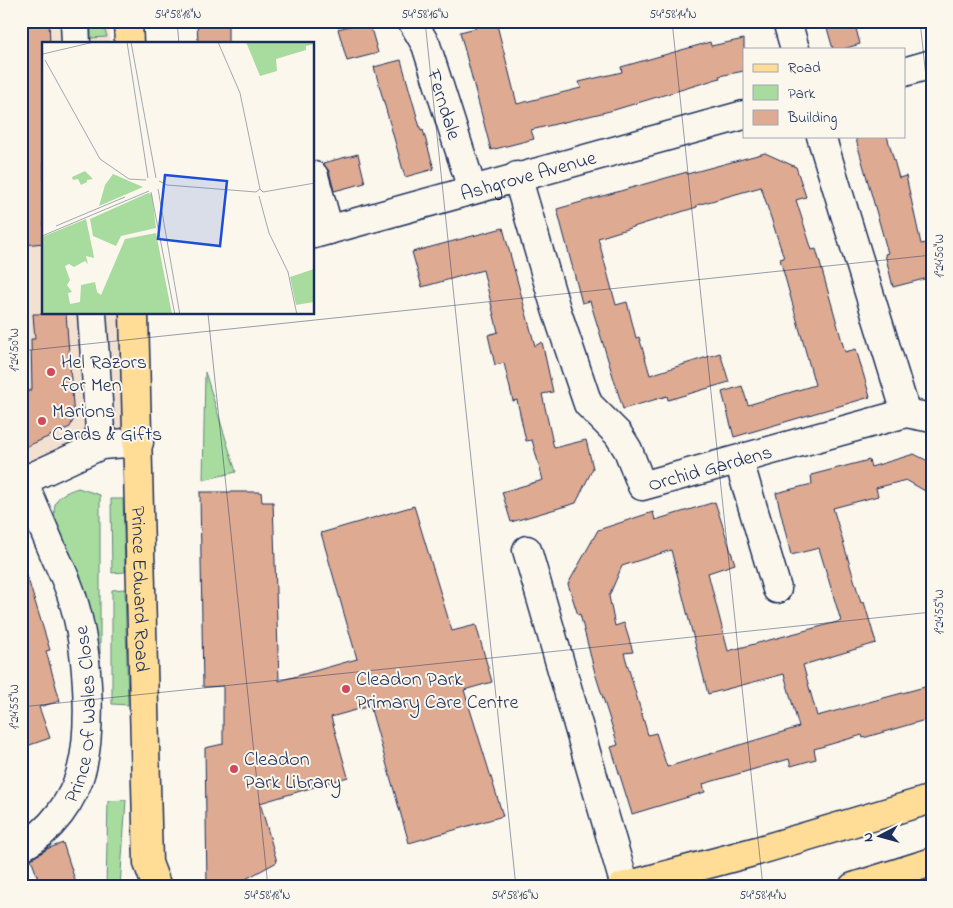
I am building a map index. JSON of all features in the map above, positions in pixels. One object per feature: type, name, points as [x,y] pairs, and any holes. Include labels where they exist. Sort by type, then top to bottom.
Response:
[{"type":"main road","points":[[128,21],[129,42]]},
{"type":"main road","name":"Prince Edward Road","points":[[134,315],[139,442],[148,879]]},
{"type":"main road","points":[[623,886],[757,851],[932,799]]},
{"type":"main road","points":[[853,887],[932,862]]},
{"type":"street","points":[[75,21],[76,42]]},
{"type":"street","name":"Ferndale","points":[[412,21],[426,45],[472,189]]},
{"type":"street","points":[[787,21],[795,48]]},
{"type":"street","points":[[906,71],[932,64]]},
{"type":"street","name":"Ashgrove Avenue","points":[[322,232],[517,176],[743,115]]},
{"type":"street","points":[[822,138],[906,413]]},
{"type":"street","name":"Orchid Gardens","points":[[517,176],[556,309],[588,404],[618,434],[628,450],[642,486],[906,413],[932,418]]},
{"type":"street","points":[[315,183],[322,232]]},
{"type":"street","points":[[92,315],[101,445]]},
{"type":"street","points":[[22,482],[101,445],[139,442]]},
{"type":"street","points":[[739,460],[777,589]]},
{"type":"street","name":"Prince Of Wales Close","points":[[21,847],[43,833],[60,814],[72,793],[82,768],[87,709],[85,649],[73,597],[22,482]]},
{"type":"street","points":[[527,550],[623,886]]},
{"type":"shaded area","points":[[21,21],[109,21],[110,42],[42,42],[42,315],[119,315],[126,425],[29,465],[21,449]]},
{"type":"green space","points":[[91,21],[102,21],[107,37],[91,38]]},
{"type":"green space","points":[[205,372],[236,472],[203,480]]},
{"type":"green space","points":[[78,488],[100,495],[100,654],[86,596],[55,521],[54,514],[58,499]]},
{"type":"green space","points":[[111,499],[123,499],[125,572],[112,573]]},
{"type":"green space","points":[[125,589],[128,705],[112,704],[112,590]]},
{"type":"green space","points":[[126,800],[120,887],[106,887],[108,801]]},
{"type":"building","points":[[21,21],[49,21],[50,42],[42,42],[42,243],[24,245],[21,203]]},
{"type":"building","points":[[197,21],[228,21],[228,42],[198,42]]},
{"type":"building","points":[[369,21],[378,53],[347,61],[338,29]]},
{"type":"building","points":[[474,21],[496,21],[517,104],[581,88],[579,82],[622,72],[621,67],[710,42],[711,46],[744,39],[743,71],[719,76],[720,78],[614,110],[531,130],[534,139],[491,150],[460,32],[476,28]]},
{"type":"building","points":[[825,21],[854,21],[860,44],[846,48],[833,48]]},
{"type":"building","points":[[401,60],[434,169],[405,177],[374,67]]},
{"type":"building","points":[[856,138],[888,138],[899,178],[906,176],[921,244],[932,242],[932,277],[893,287],[885,254],[888,253]]},
{"type":"building","points":[[765,153],[796,167],[806,197],[796,200],[812,250],[816,249],[845,352],[856,349],[870,397],[734,437],[722,392],[742,386],[748,405],[815,385],[780,259],[784,258],[761,187],[697,205],[697,207],[598,238],[616,305],[627,302],[636,338],[639,337],[650,375],[720,353],[729,382],[668,400],[667,396],[623,409],[590,301],[582,303],[557,209],[687,172],[687,174]]},
{"type":"building","points":[[358,154],[365,183],[334,191],[329,171],[323,163]]},
{"type":"building","points":[[503,228],[535,346],[542,342],[553,392],[542,394],[554,448],[586,440],[593,468],[576,503],[511,522],[502,492],[543,480],[532,440],[526,441],[517,400],[513,401],[504,363],[495,365],[488,335],[498,332],[483,270],[422,287],[412,252]]},
{"type":"building","points":[[33,314],[66,315],[74,418],[70,427],[21,449],[21,397],[32,389],[31,339],[35,339]]},
{"type":"building","points":[[914,454],[932,463],[932,495],[906,480],[876,488],[878,496],[833,508],[861,603],[864,602],[876,643],[803,665],[817,716],[932,685],[932,718],[863,738],[862,735],[814,749],[816,759],[791,766],[789,759],[703,784],[705,792],[632,814],[611,747],[618,745],[595,673],[580,614],[578,615],[568,584],[598,530],[653,512],[655,520],[715,502],[735,564],[708,573],[728,651],[841,621],[819,548],[791,555],[776,493],[812,484],[811,475],[869,460],[871,467]],"holes":[[[671,550],[708,694],[784,674],[799,727],[667,767],[656,733],[648,735],[624,653],[633,652],[624,623],[615,626],[609,596],[622,566]]]},
{"type":"building","name":"Cleadon Park Primary Care Centre","points":[[200,492],[261,492],[262,502],[273,502],[279,681],[357,659],[321,533],[414,506],[452,631],[476,625],[492,682],[464,690],[503,816],[409,843],[370,706],[331,717],[348,777],[260,803],[277,862],[231,887],[207,887],[205,748],[223,744],[223,686],[203,687]]},
{"type":"building","points":[[27,576],[50,650],[46,651],[60,701],[39,707],[50,738],[21,748],[21,577]]},
{"type":"building","points":[[63,843],[76,883],[64,887],[41,887],[31,859],[49,848]]},
{"type":"place","name":"Hel Razors for Men","points":[[51,372]]},
{"type":"place","name":"Marions Cards & Gifts","points":[[42,421]]},
{"type":"place","name":"Cleadon Park Primary Care Centre","points":[[346,689]]},
{"type":"place","name":"Cleadon Park Library","points":[[234,769]]}]
